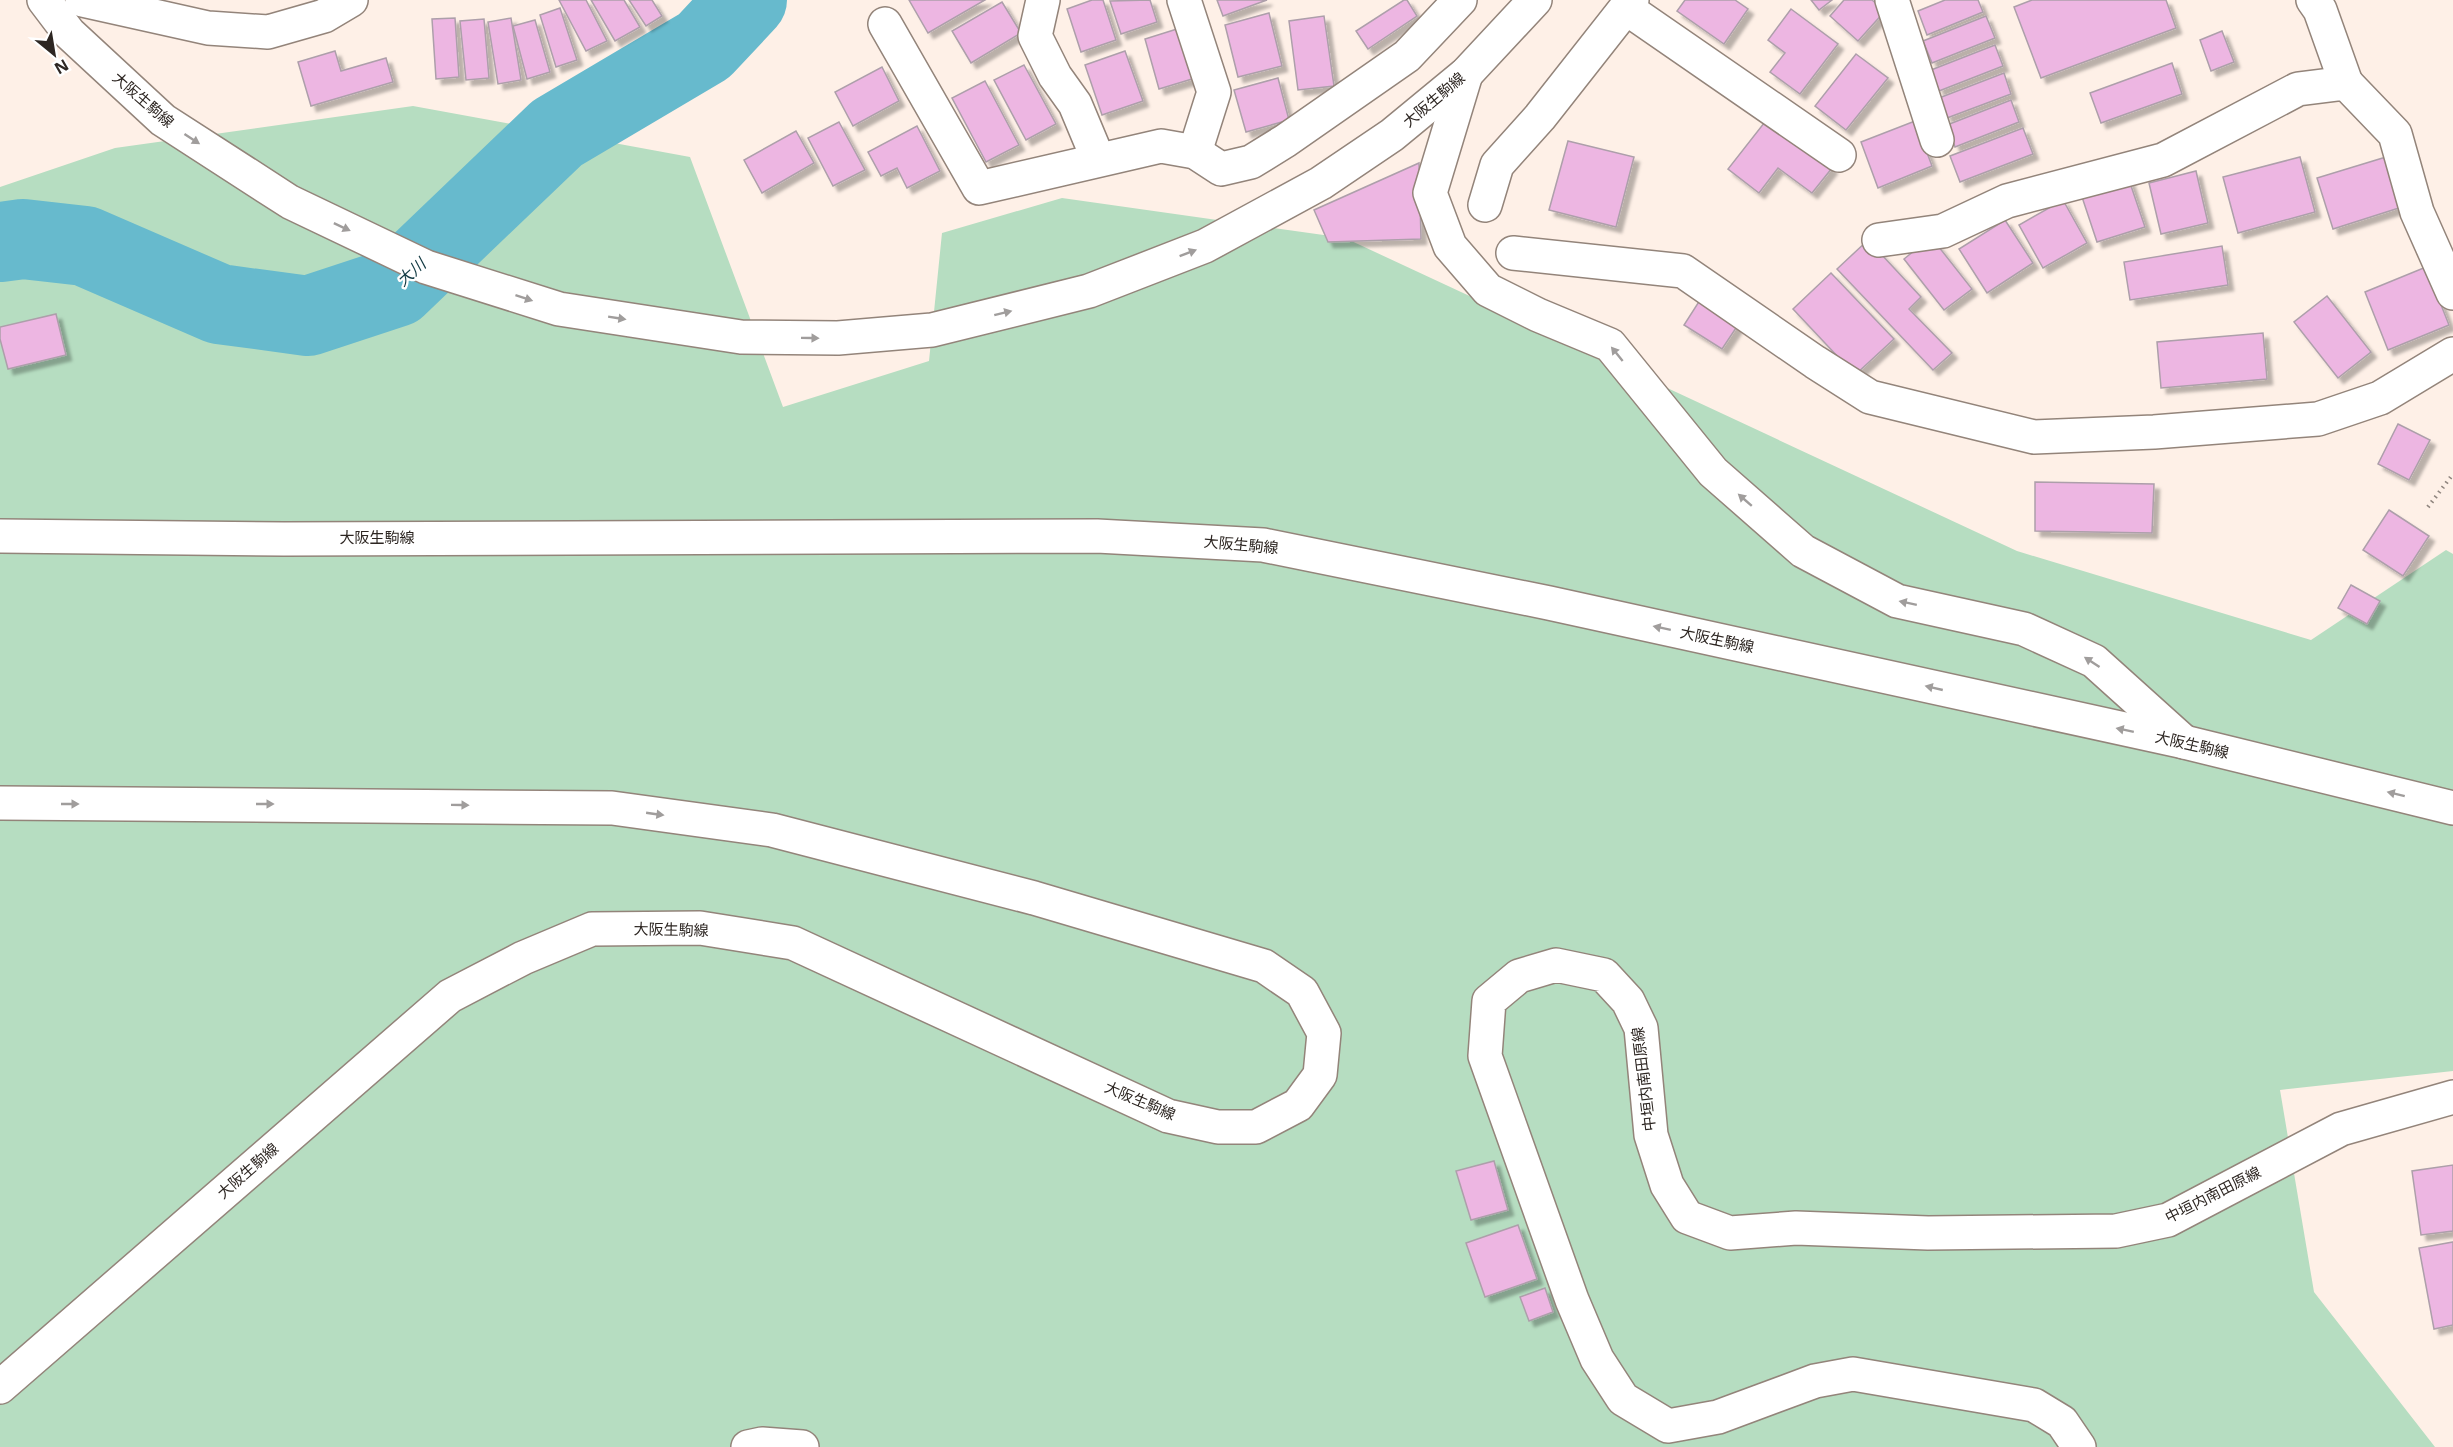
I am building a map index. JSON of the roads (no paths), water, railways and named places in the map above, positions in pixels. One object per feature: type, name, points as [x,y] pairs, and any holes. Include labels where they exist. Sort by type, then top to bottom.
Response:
[{"type":"main road","name":"大阪生駒線","points":[[44,0],[69,33],[163,120],[290,202],[426,267],[559,309],[741,337],[838,338],[932,330],[1089,291],[1205,246],[1322,183],[1392,135],[1466,74],[1535,0]]},
{"type":"main road","points":[[82,0],[208,28],[268,32],[324,16],[351,0]]},
{"type":"main road","points":[[1042,0],[1035,36],[1055,76],[1075,104],[1098,159]]},
{"type":"main road","points":[[1184,0],[1214,92],[1195,152]]},
{"type":"main road","points":[[885,24],[979,188],[1161,146],[1195,152],[1221,169],[1251,162],[1286,141],[1407,56],[1460,0]]},
{"type":"main road","points":[[1892,0],[1937,140]]},
{"type":"main road","points":[[2313,0],[2320,10],[2346,82],[2395,134],[2417,212],[2453,294]]},
{"type":"main road","points":[[1485,205],[1497,165],[1540,117],[1629,4],[1839,155]]},
{"type":"main road","points":[[1466,74],[1430,193],[1450,246],[1488,290],[1538,315],[1610,345],[1713,472],[1803,551],[1897,601],[2024,629],[2094,662],[2184,742]]},
{"type":"main road","points":[[1880,240],[1943,231],[2007,201],[2163,160],[2298,88],[2346,82]]},
{"type":"main road","points":[[1514,253],[1683,272],[1815,363],[1870,396],[2034,437],[2154,432],[2318,418],[2380,398],[2453,354]]},
{"type":"main road","name":"大阪生駒線","points":[[0,536],[284,539],[1097,536],[1263,544],[1549,603],[2184,742],[2453,808]]},
{"type":"main road","name":"大阪生駒線","points":[[0,1387],[450,996],[523,958],[592,929],[700,928],[793,943],[1168,1116],[1218,1126],[1256,1127],[1298,1105],[1320,1075],[1324,1033],[1302,992],[1264,966],[1034,898],[772,830],[612,808],[6,803]]},
{"type":"main road","name":"中垣内南田原線","points":[[2079,1447],[2062,1422],[2034,1405],[1853,1374],[1815,1381],[1718,1418],[1668,1426],[1623,1399],[1597,1359],[1572,1300],[1485,1056],[1489,1001],[1519,976],[1556,965],[1604,975],[1628,1001],[1641,1028],[1650,1135],[1667,1185],[1687,1217],[1730,1233],[1796,1228],[1928,1233],[2116,1231],[2168,1220],[2341,1129],[2453,1097]]},
{"type":"main road","points":[[748,1447],[762,1444],[802,1447]]},
{"type":"waterway","name":"大川","points":[[0,242],[23,239],[85,246],[219,304],[308,316],[396,287],[557,133],[704,46],[747,0]]}]
